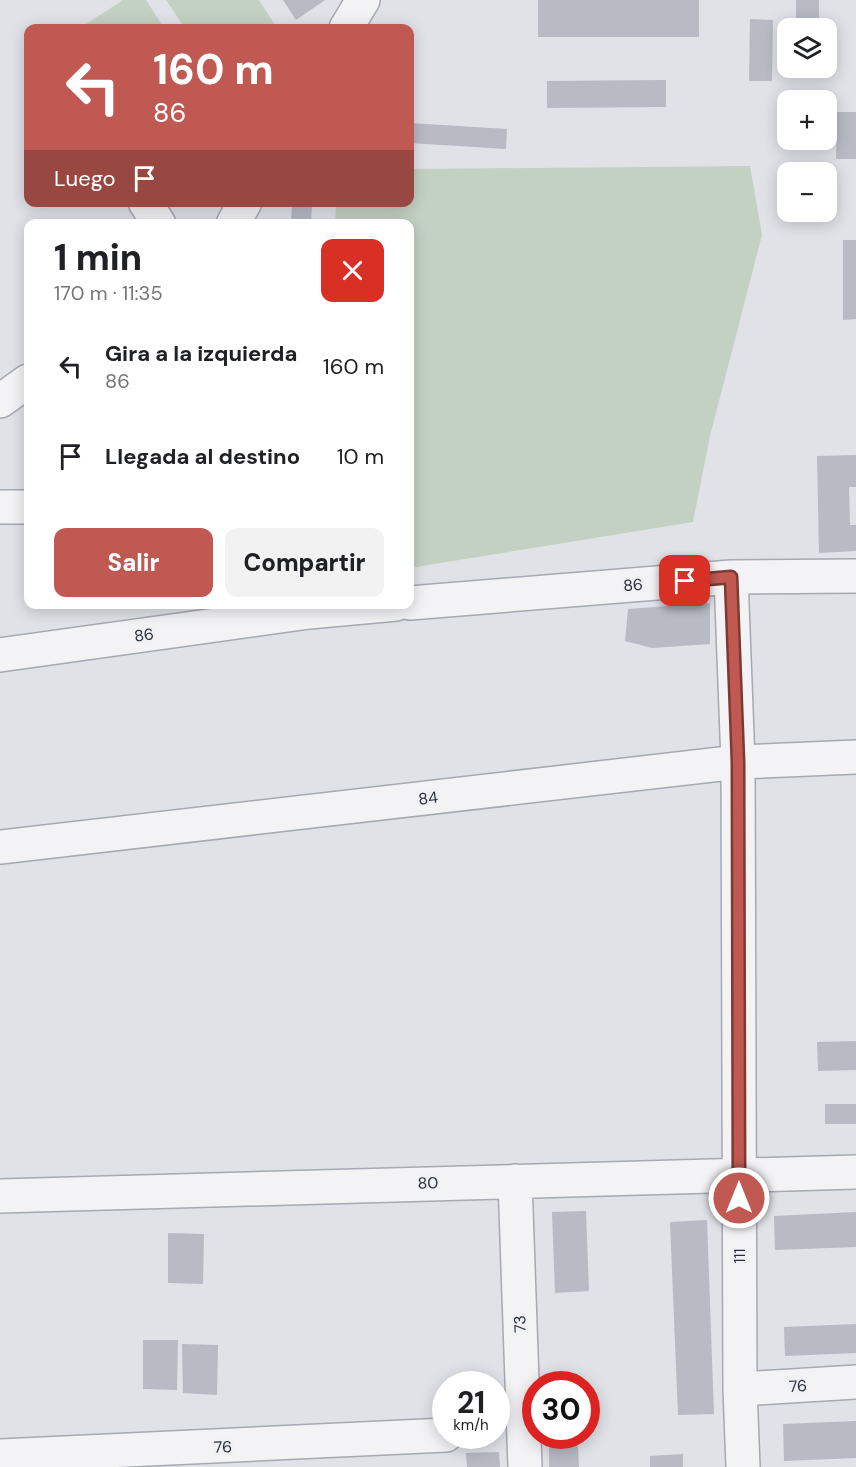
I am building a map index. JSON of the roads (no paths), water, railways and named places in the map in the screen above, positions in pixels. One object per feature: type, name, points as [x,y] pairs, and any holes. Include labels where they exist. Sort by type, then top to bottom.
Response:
[{"type":"street","points":[[348,24],[363,0]]},
{"type":"street","points":[[0,401],[24,384]]},
{"type":"street","points":[[0,507],[24,507]]},
{"type":"street","name":"86","points":[[414,603],[731,577],[856,576]]},
{"type":"street","name":"111","points":[[731,577],[738,762],[740,1389],[743,1467]]},
{"type":"street","name":"86","points":[[0,655],[280,610],[299,609]]},
{"type":"street","name":"84","points":[[0,847],[738,762],[856,757]]},
{"type":"street","name":"80","points":[[0,1196],[856,1172]]},
{"type":"street","name":"73","points":[[515,1181],[510,1432],[525,1467]]},
{"type":"street","name":"76","points":[[740,1389],[856,1382]]},
{"type":"street","name":"76","points":[[0,1456],[241,1456],[432,1436]]}]
